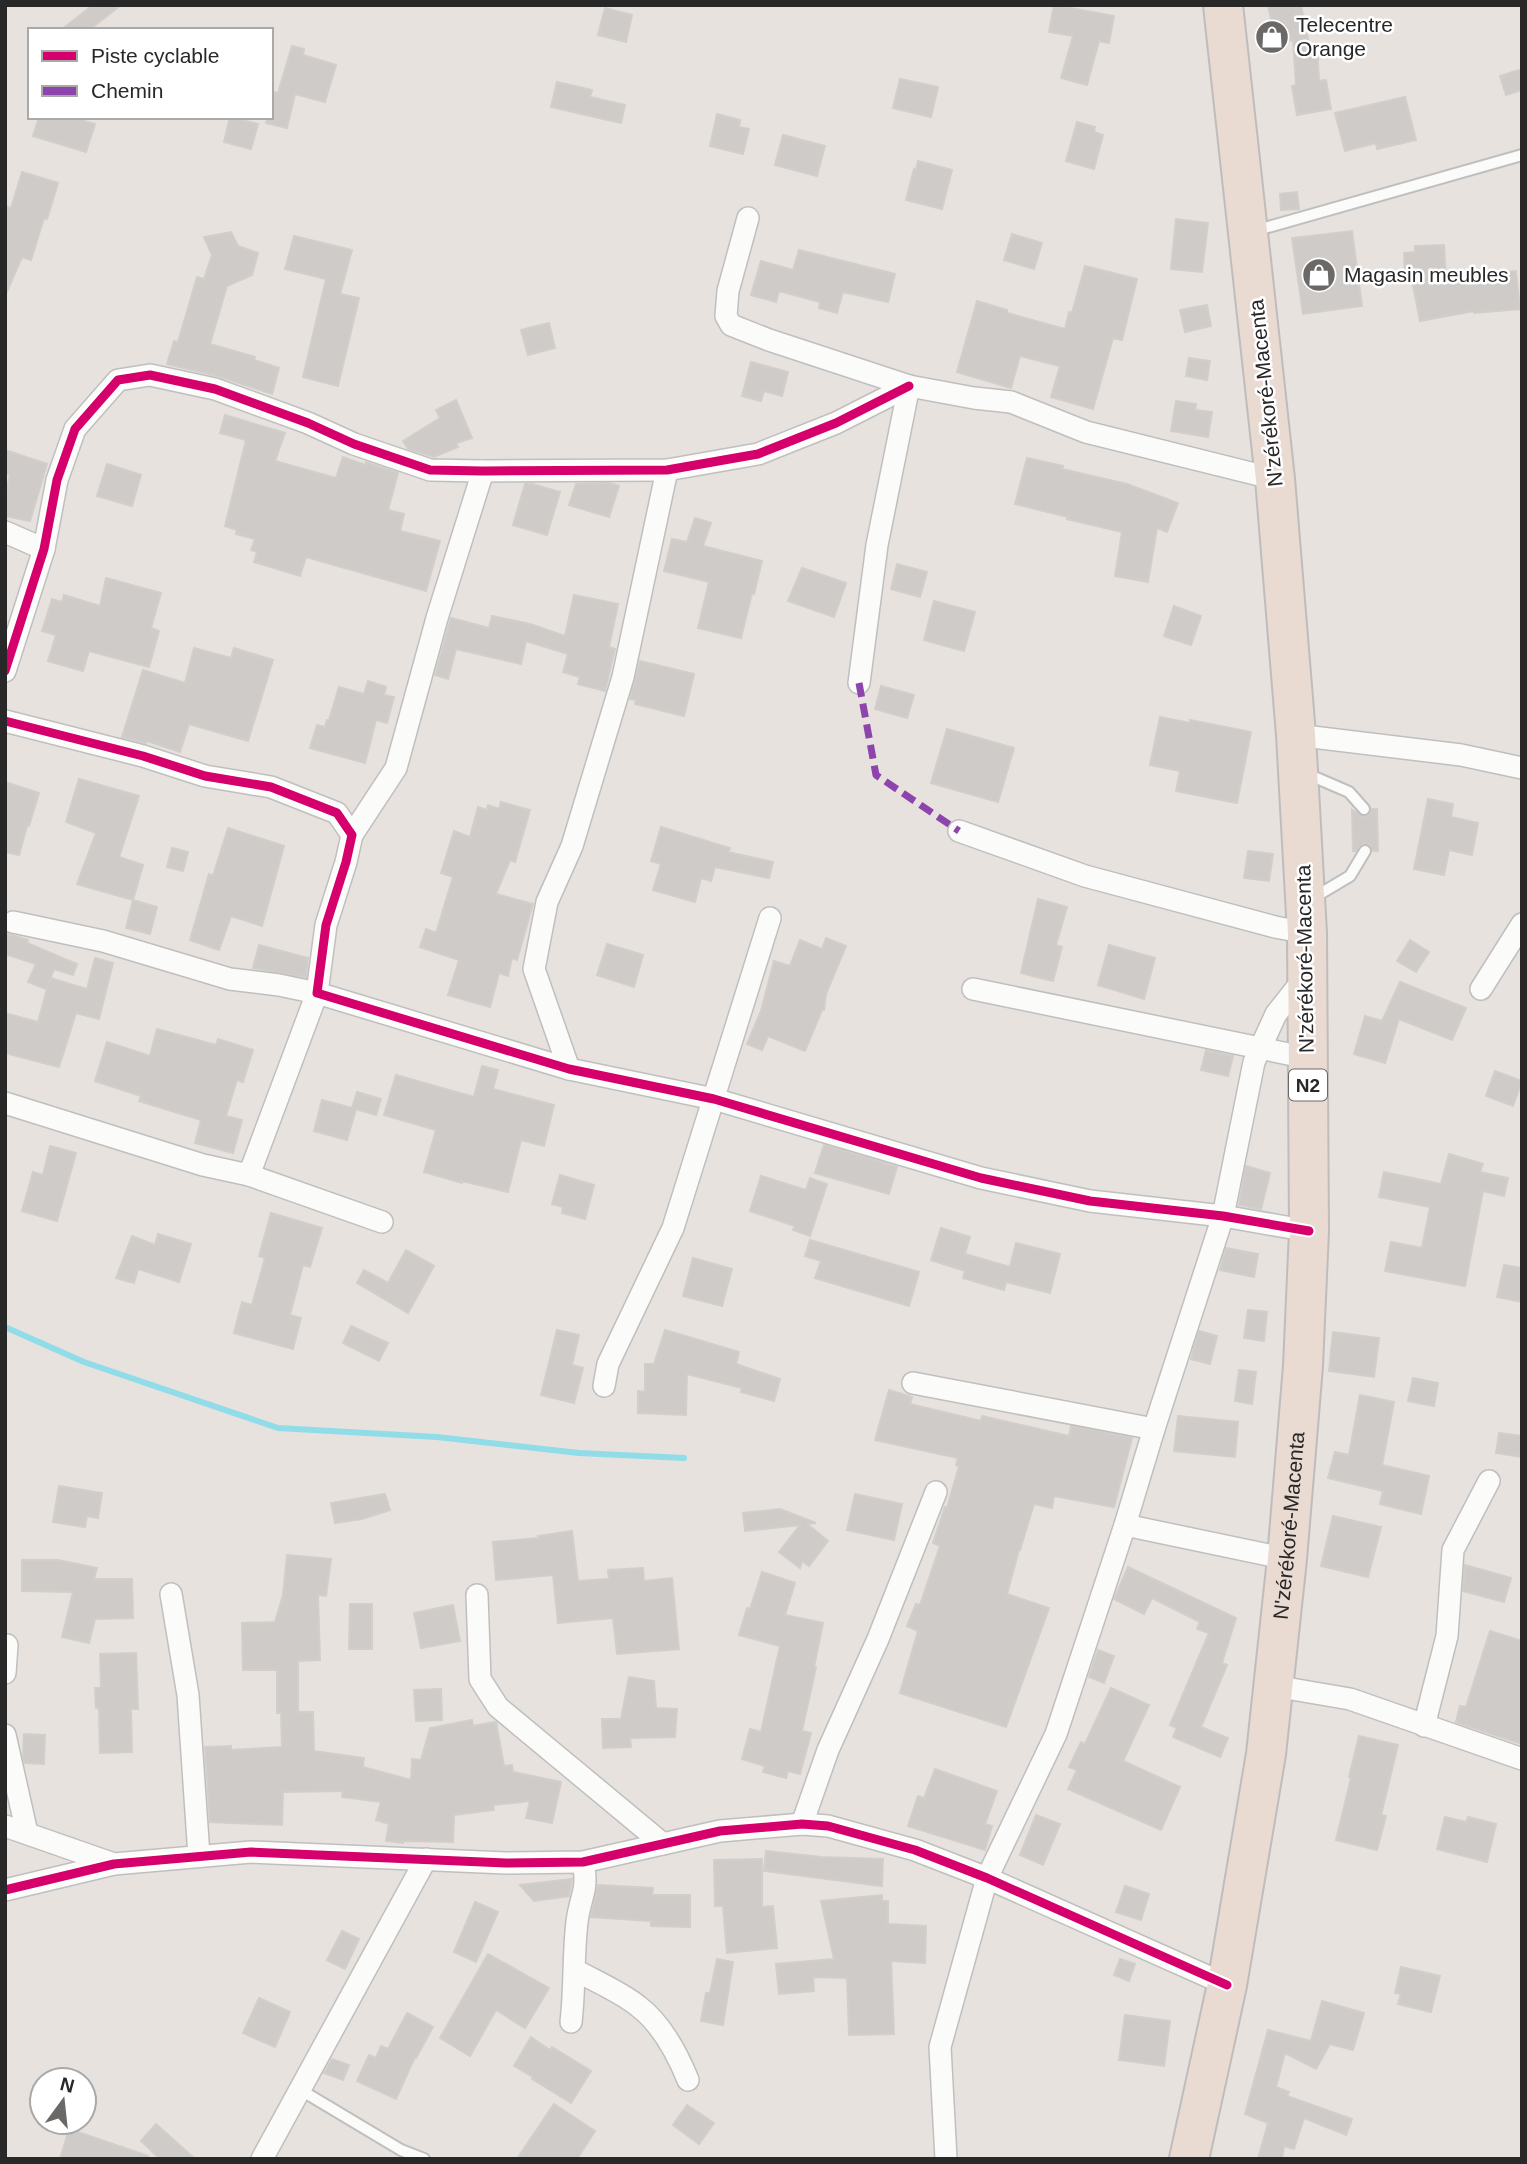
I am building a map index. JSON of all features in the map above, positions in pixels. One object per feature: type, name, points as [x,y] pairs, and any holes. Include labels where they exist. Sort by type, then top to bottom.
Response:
[{"type":"highway","name":"N'zérékoré-Macenta","points":[[1189,2159],[1227,1985],[1275,1686],[1303,1366],[1309,1231],[1306,918],[1297,753],[1275,479],[1223,5]]},
{"type":"street","points":[[748,218],[728,290],[726,316],[731,325],[909,386],[1011,402],[1086,432],[1275,479]]},
{"type":"street","points":[[5,671],[44,549],[57,480],[75,429],[118,380],[150,375],[215,390],[308,423],[354,444],[430,470],[483,471],[667,470],[758,454],[836,423],[909,386]]},
{"type":"street","points":[[859,683],[877,545],[909,386]]},
{"type":"street","points":[[569,1069],[534,968],[547,902],[572,846],[623,677],[667,470]]},
{"type":"street","points":[[248,1175],[317,993],[326,925],[352,835],[396,768],[437,618],[483,471]]},
{"type":"street","points":[[5,532],[44,549]]},
{"type":"street","points":[[5,721],[143,756],[205,776],[271,787],[337,813],[352,835]]},
{"type":"street","points":[[1297,753],[1461,755],[1522,768]]},
{"type":"street","points":[[958,831],[1085,876],[1275,927],[1306,918]]},
{"type":"street","points":[[604,1386],[608,1364],[673,1228],[770,918]]},
{"type":"street","points":[[13,922],[103,941],[230,979],[317,993],[569,1069],[715,1099],[981,1178],[1090,1201],[1223,1216],[1309,1231]]},
{"type":"street","points":[[1481,989],[1522,924]]},
{"type":"street","points":[[946,2159],[940,2047],[987,1878],[1056,1734],[1125,1525],[1223,1216],[1254,1062],[1276,1014],[1307,974]]},
{"type":"street","points":[[973,989],[1307,1058]]},
{"type":"street","points":[[5,1104],[203,1165],[248,1175],[382,1222]]},
{"type":"street","points":[[913,1383],[1154,1430]]},
{"type":"street","points":[[1424,1726],[1447,1636],[1453,1550],[1489,1480]]},
{"type":"street","points":[[802,1824],[828,1750],[878,1640],[936,1492]]},
{"type":"street","points":[[1125,1525],[1287,1559]]},
{"type":"street","points":[[171,1594],[188,1695],[199,1856]]},
{"type":"street","points":[[477,1595],[480,1679],[498,1707],[663,1844]]},
{"type":"street","points":[[5,1673],[7,1645]]},
{"type":"street","points":[[1275,1686],[1350,1699],[1522,1759]]},
{"type":"street","points":[[5,1735],[27,1833]]},
{"type":"street","points":[[5,1890],[114,1864],[199,1856],[251,1852],[506,1863],[583,1861],[720,1831],[802,1824],[828,1826],[915,1850],[987,1878],[1227,1985]]},
{"type":"street","points":[[5,1825],[114,1864]]},
{"type":"street","points":[[262,2159],[426,1859]]},
{"type":"street","points":[[571,2022],[577,1919],[587,1879],[583,1861]]},
{"type":"street","points":[[575,1970],[639,2006],[675,2050],[688,2080]]},
{"type":"lane","points":[[1248,232],[1522,155]]},
{"type":"lane","points":[[1297,753],[1349,792],[1364,809]]},
{"type":"lane","points":[[1306,918],[1350,876],[1365,851]]},
{"type":"lane","points":[[299,2089],[401,2150],[424,2159]]},
{"type":"building","points":[[93,5],[121,5],[92,28],[64,28]]},
{"type":"building","points":[[1054,5],[1114,16],[1109,43],[1099,41],[1087,85],[1061,78],[1073,36],[1049,32]]},
{"type":"building","points":[[1268,5],[1301,5],[1309,44],[1317,43],[1319,81],[1326,80],[1331,109],[1297,115],[1292,86],[1296,85],[1293,40],[1276,43]]},
{"type":"building","points":[[605,8],[632,15],[626,42],[598,35]]},
{"type":"building","points":[[292,46],[304,49],[303,55],[336,65],[325,102],[295,94],[287,128],[266,123],[267,119],[273,119],[274,92],[278,93]]},
{"type":"building","points":[[1522,69],[1522,90],[1506,95],[1500,76]]},
{"type":"building","points":[[900,79],[938,87],[931,117],[893,108]]},
{"type":"building","points":[[557,82],[592,90],[590,97],[625,105],[621,123],[551,107]]},
{"type":"building","points":[[1405,97],[1416,140],[1377,149],[1376,143],[1345,151],[1335,113]]},
{"type":"building","points":[[717,114],[740,120],[739,127],[749,129],[743,154],[710,146]]},
{"type":"building","points":[[38,119],[84,119],[95,124],[86,152],[33,136]]},
{"type":"building","points":[[230,119],[258,124],[251,149],[224,142]]},
{"type":"building","points":[[1077,122],[1095,127],[1094,132],[1103,135],[1094,169],[1066,161]]},
{"type":"building","points":[[783,135],[825,146],[817,176],[775,165]]},
{"type":"building","points":[[918,161],[952,170],[942,209],[906,200]]},
{"type":"building","points":[[22,172],[58,183],[31,260],[22,257],[5,296],[5,206],[11,208]]},
{"type":"building","points":[[1297,192],[1299,209],[1281,210],[1280,194]]},
{"type":"building","points":[[1176,219],[1208,223],[1202,272],[1171,269]]},
{"type":"building","points":[[1352,231],[1362,306],[1303,314],[1292,238]]},
{"type":"building","points":[[231,232],[238,246],[258,253],[252,275],[227,286],[210,344],[255,357],[254,360],[279,368],[272,394],[218,376],[167,364],[174,341],[178,342],[197,277],[204,279],[212,255],[204,237]]},
{"type":"building","points":[[1012,234],[1042,243],[1034,269],[1004,260]]},
{"type":"building","points":[[294,236],[352,250],[340,294],[359,298],[338,386],[303,377],[326,279],[285,269]]},
{"type":"building","points":[[1444,245],[1446,278],[1516,271],[1520,309],[1474,311],[1420,321],[1412,280],[1405,280],[1404,253],[1415,252],[1415,246]]},
{"type":"building","points":[[799,250],[895,274],[888,302],[843,292],[837,313],[819,308],[820,302],[779,291],[776,302],[751,295],[761,261],[793,270]]},
{"type":"building","points":[[1085,266],[1137,279],[1122,340],[1113,338],[1093,409],[1051,397],[1060,366],[1020,356],[1011,388],[957,372],[977,301],[1007,310],[1007,313],[1065,329]]},
{"type":"building","points":[[1207,305],[1211,326],[1185,332],[1180,310]]},
{"type":"building","points":[[549,323],[555,348],[528,355],[521,330]]},
{"type":"building","points":[[1189,358],[1210,361],[1207,380],[1186,376]]},
{"type":"building","points":[[751,362],[788,372],[782,396],[764,391],[761,401],[742,396]]},
{"type":"building","points":[[456,400],[472,438],[456,443],[458,447],[434,457],[408,449],[403,441],[440,418],[436,410]]},
{"type":"building","points":[[1176,401],[1196,404],[1195,410],[1212,412],[1208,437],[1171,431]]},
{"type":"building","points":[[225,415],[285,433],[275,461],[336,478],[343,457],[398,473],[388,510],[404,514],[400,531],[440,541],[426,591],[306,557],[300,576],[254,562],[257,552],[251,550],[255,539],[236,534],[237,530],[225,526],[246,440],[220,433]]},
{"type":"building","points":[[5,450],[47,464],[30,521],[5,516],[5,496],[10,475],[5,473]]},
{"type":"building","points":[[1027,458],[1127,484],[1178,503],[1167,532],[1157,528],[1148,582],[1115,576],[1122,532],[1015,504]]},
{"type":"building","points":[[107,464],[141,475],[132,506],[97,496]]},
{"type":"building","points":[[609,483],[619,486],[609,517],[569,505],[576,484]]},
{"type":"building","points":[[525,484],[560,492],[547,535],[513,525]]},
{"type":"building","points":[[695,518],[711,523],[703,546],[762,561],[741,638],[698,628],[709,582],[664,571],[672,539],[687,542]]},
{"type":"building","points":[[897,564],[927,572],[920,597],[891,589]]},
{"type":"building","points":[[802,568],[846,583],[834,617],[788,601]]},
{"type":"building","points":[[106,578],[161,593],[151,628],[159,631],[149,667],[89,651],[83,671],[48,661],[56,635],[42,631],[52,599],[62,602],[64,595],[100,606]]},
{"type":"building","points":[[574,595],[618,604],[609,647],[615,649],[605,691],[578,684],[580,677],[563,672],[568,654],[526,641],[521,664],[456,649],[448,679],[435,675],[451,618],[489,628],[492,616],[530,624],[565,636]]},
{"type":"building","points":[[934,601],[975,612],[964,651],[924,640]]},
{"type":"building","points":[[1174,606],[1201,616],[1191,645],[1164,636]]},
{"type":"building","points":[[194,648],[231,658],[234,648],[273,660],[248,741],[189,724],[180,752],[147,741],[146,743],[122,737],[143,670],[185,683]]},
{"type":"building","points":[[640,661],[694,674],[684,716],[635,704],[636,700],[630,699]]},
{"type":"building","points":[[368,681],[386,687],[384,695],[394,697],[387,723],[376,720],[365,763],[310,748],[317,725],[325,727],[329,720],[339,687],[364,694]]},
{"type":"building","points":[[881,686],[914,695],[907,718],[875,709]]},
{"type":"building","points":[[1160,717],[1251,732],[1237,803],[1176,791],[1180,771],[1150,765]]},
{"type":"building","points":[[947,729],[1014,748],[998,802],[931,783]]},
{"type":"building","points":[[79,779],[139,796],[119,857],[143,865],[133,900],[77,884],[96,833],[66,822]]},
{"type":"building","points":[[5,782],[39,793],[19,855],[5,852]]},
{"type":"building","points":[[1428,799],[1453,804],[1451,817],[1478,823],[1472,855],[1449,850],[1444,875],[1414,869]]},
{"type":"building","points":[[501,802],[530,810],[515,862],[510,860],[496,894],[533,904],[517,960],[512,958],[508,976],[499,973],[490,1007],[448,995],[459,960],[420,947],[426,929],[436,933],[453,877],[441,873],[454,831],[470,837],[478,807],[487,810],[488,805],[499,809]]},
{"type":"building","points":[[1372,809],[1377,809],[1378,851],[1373,851],[1370,845],[1364,843],[1353,851],[1352,810],[1365,817]]},
{"type":"building","points":[[661,827],[730,848],[728,852],[773,862],[769,878],[715,867],[711,881],[701,878],[695,902],[653,890],[661,864],[651,861]]},
{"type":"building","points":[[228,828],[284,846],[262,926],[231,916],[219,950],[190,940],[209,874],[213,876]]},
{"type":"building","points":[[172,848],[188,852],[183,871],[167,867]]},
{"type":"building","points":[[1248,851],[1273,854],[1269,881],[1244,878]]},
{"type":"building","points":[[1038,899],[1067,907],[1056,945],[1062,947],[1053,981],[1021,973]]},
{"type":"building","points":[[133,900],[157,907],[150,934],[126,928]]},
{"type":"building","points":[[5,933],[28,940],[27,943],[77,964],[73,975],[54,969],[46,989],[28,982],[36,964],[5,954]]},
{"type":"building","points":[[826,938],[846,946],[826,994],[824,1010],[805,1051],[768,1036],[762,1050],[747,1044],[761,1011],[774,961],[790,966],[800,940],[822,949]]},
{"type":"building","points":[[1410,940],[1429,952],[1416,972],[1397,961]]},
{"type":"building","points":[[607,944],[643,955],[634,987],[597,975]]},
{"type":"building","points":[[259,945],[308,958],[306,977],[253,968]]},
{"type":"building","points":[[1109,945],[1155,958],[1144,999],[1098,985]]},
{"type":"building","points":[[95,958],[113,963],[99,1019],[76,1013],[59,1067],[5,1053],[5,1013],[38,1022],[50,978],[87,989]]},
{"type":"building","points":[[1400,982],[1466,1008],[1452,1040],[1399,1019],[1385,1063],[1354,1054],[1365,1016],[1382,1021]]},
{"type":"building","points":[[157,1029],[216,1045],[218,1039],[253,1050],[243,1082],[237,1080],[226,1116],[242,1120],[233,1153],[195,1143],[201,1120],[139,1101],[141,1096],[95,1081],[107,1042],[150,1056]]},
{"type":"building","points":[[1206,1050],[1233,1056],[1228,1076],[1201,1070]]},
{"type":"building","points":[[482,1066],[498,1070],[493,1089],[554,1105],[544,1146],[521,1140],[508,1192],[424,1172],[436,1130],[384,1115],[396,1075],[474,1097]]},
{"type":"building","points":[[1495,1071],[1522,1081],[1513,1106],[1486,1096]]},
{"type":"building","points":[[357,1092],[381,1099],[376,1115],[356,1109],[347,1140],[314,1131],[322,1100],[352,1108]]},
{"type":"building","points":[[824,1145],[897,1167],[889,1194],[815,1173]]},
{"type":"building","points":[[50,1146],[76,1153],[57,1221],[22,1211],[33,1172],[43,1175]]},
{"type":"building","points":[[1449,1154],[1483,1164],[1480,1172],[1508,1178],[1504,1196],[1483,1191],[1465,1286],[1385,1271],[1391,1242],[1422,1248],[1430,1207],[1379,1197],[1384,1172],[1441,1184]]},
{"type":"building","points":[[1246,1166],[1270,1173],[1261,1209],[1239,1205]]},
{"type":"building","points":[[560,1175],[594,1185],[585,1219],[562,1213],[563,1207],[552,1204]]},
{"type":"building","points":[[761,1176],[806,1190],[810,1178],[827,1184],[810,1236],[793,1230],[795,1226],[750,1211]]},
{"type":"building","points":[[271,1213],[322,1228],[310,1267],[303,1265],[290,1315],[301,1318],[293,1349],[234,1333],[242,1302],[252,1305],[265,1258],[259,1256]]},
{"type":"building","points":[[941,1228],[970,1237],[965,1254],[1010,1267],[1016,1243],[1060,1254],[1050,1293],[1006,1282],[1004,1290],[963,1278],[965,1271],[931,1260]]},
{"type":"building","points":[[158,1234],[191,1244],[179,1282],[138,1269],[134,1283],[116,1278],[132,1236],[155,1245]]},
{"type":"building","points":[[810,1240],[919,1272],[909,1306],[815,1278],[821,1261],[805,1256]]},
{"type":"building","points":[[1226,1248],[1258,1254],[1254,1277],[1220,1270]]},
{"type":"building","points":[[406,1250],[434,1266],[408,1313],[357,1283],[364,1270],[388,1283]]},
{"type":"building","points":[[693,1258],[732,1269],[722,1306],[683,1296]]},
{"type":"building","points":[[1504,1265],[1522,1268],[1522,1302],[1497,1297]]},
{"type":"building","points":[[1248,1310],[1267,1312],[1264,1341],[1244,1338]]},
{"type":"building","points":[[351,1326],[388,1343],[379,1361],[343,1343]]},
{"type":"building","points":[[557,1330],[579,1335],[572,1365],[583,1368],[574,1403],[541,1395]]},
{"type":"building","points":[[665,1330],[739,1352],[736,1364],[780,1379],[774,1401],[741,1392],[742,1388],[687,1374],[686,1415],[638,1413],[638,1391],[645,1392],[645,1364],[654,1364]]},
{"type":"building","points":[[1199,1331],[1217,1336],[1210,1364],[1191,1359]]},
{"type":"building","points":[[1333,1332],[1379,1338],[1374,1377],[1329,1371]]},
{"type":"building","points":[[1239,1370],[1256,1372],[1252,1404],[1235,1401]]},
{"type":"building","points":[[1413,1378],[1438,1383],[1434,1406],[1408,1401]]},
{"type":"building","points":[[889,1390],[912,1397],[910,1404],[981,1421],[982,1416],[1069,1436],[1071,1426],[1132,1438],[1114,1507],[1054,1496],[1052,1508],[1034,1504],[1007,1594],[1049,1608],[1006,1727],[900,1693],[918,1631],[907,1626],[916,1604],[920,1605],[940,1546],[933,1543],[959,1466],[956,1465],[958,1458],[875,1440]]},
{"type":"building","points":[[1360,1395],[1394,1402],[1382,1465],[1429,1476],[1421,1514],[1380,1504],[1383,1491],[1328,1478],[1335,1452],[1349,1455]]},
{"type":"building","points":[[1178,1416],[1238,1422],[1235,1457],[1174,1451]]},
{"type":"building","points":[[1499,1433],[1522,1436],[1522,1457],[1496,1453]]},
{"type":"building","points":[[59,1486],[102,1493],[98,1518],[87,1516],[85,1527],[53,1522]]},
{"type":"building","points":[[385,1494],[390,1510],[362,1519],[335,1523],[331,1503]]},
{"type":"building","points":[[855,1494],[902,1504],[894,1540],[847,1530]]},
{"type":"building","points":[[780,1509],[816,1523],[807,1524],[828,1541],[809,1566],[802,1561],[800,1568],[779,1552],[800,1525],[745,1531],[743,1513]]},
{"type":"building","points":[[1333,1516],[1381,1527],[1368,1577],[1321,1566]]},
{"type":"building","points":[[572,1531],[578,1581],[609,1579],[608,1570],[643,1568],[644,1581],[672,1578],[679,1649],[617,1654],[613,1618],[558,1623],[553,1575],[496,1580],[493,1542],[539,1538],[538,1536]]},
{"type":"building","points":[[287,1555],[331,1559],[326,1596],[318,1595],[320,1660],[298,1661],[298,1712],[313,1712],[314,1751],[364,1758],[363,1767],[411,1780],[412,1759],[421,1760],[430,1728],[472,1720],[473,1726],[496,1722],[504,1766],[512,1765],[513,1772],[561,1782],[552,1823],[526,1818],[530,1801],[493,1805],[494,1810],[454,1815],[453,1842],[386,1841],[389,1824],[376,1820],[381,1802],[342,1797],[343,1791],[283,1792],[282,1825],[210,1822],[205,1747],[231,1746],[231,1750],[282,1747],[281,1713],[277,1713],[277,1670],[243,1670],[242,1623],[275,1622],[283,1595]]},
{"type":"building","points":[[22,1560],[58,1560],[97,1568],[94,1579],[132,1579],[133,1618],[95,1619],[89,1643],[62,1637],[73,1592],[22,1591]]},
{"type":"building","points":[[1465,1565],[1511,1578],[1504,1602],[1463,1591]]},
{"type":"building","points":[[1128,1567],[1236,1618],[1222,1663],[1227,1665],[1201,1727],[1228,1738],[1220,1757],[1173,1737],[1177,1728],[1170,1725],[1209,1633],[1197,1629],[1200,1622],[1152,1598],[1144,1614],[1114,1599]]},
{"type":"building","points":[[762,1572],[795,1583],[785,1615],[823,1623],[802,1731],[811,1733],[800,1774],[788,1771],[786,1778],[763,1772],[765,1766],[742,1759],[750,1729],[761,1732],[780,1646],[739,1635]]},
{"type":"building","points":[[350,1604],[372,1604],[372,1649],[349,1649]]},
{"type":"building","points":[[453,1605],[460,1641],[421,1648],[414,1613]]},
{"type":"building","points":[[1490,1631],[1522,1641],[1522,1744],[1456,1722],[1460,1706],[1466,1707]]},
{"type":"building","points":[[1098,1650],[1114,1656],[1104,1683],[1089,1677]]},
{"type":"building","points":[[136,1653],[138,1709],[131,1709],[132,1752],[100,1753],[99,1708],[96,1708],[95,1688],[101,1688],[100,1654]]},
{"type":"building","points":[[629,1677],[654,1681],[656,1708],[677,1709],[675,1737],[630,1738],[631,1747],[603,1748],[602,1719],[621,1719]]},
{"type":"building","points":[[1111,1688],[1149,1705],[1123,1761],[1180,1787],[1161,1830],[1068,1789],[1077,1770],[1069,1767],[1081,1742],[1085,1744]]},
{"type":"building","points":[[441,1689],[442,1720],[416,1721],[414,1690]]},
{"type":"building","points":[[24,1734],[45,1735],[44,1764],[25,1763]]},
{"type":"building","points":[[1359,1736],[1398,1745],[1381,1815],[1386,1816],[1377,1850],[1336,1840]]},
{"type":"building","points":[[935,1769],[997,1791],[985,1824],[992,1826],[985,1850],[908,1826],[918,1796],[924,1798]]},
{"type":"building","points":[[1036,1815],[1060,1824],[1043,1865],[1020,1855]]},
{"type":"building","points":[[1445,1817],[1466,1822],[1468,1817],[1496,1824],[1487,1862],[1437,1849]]},
{"type":"building","points":[[766,1851],[821,1857],[883,1859],[882,1886],[764,1871]]},
{"type":"building","points":[[762,1859],[762,1907],[773,1906],[777,1948],[727,1953],[723,1906],[715,1906],[714,1860]]},
{"type":"building","points":[[572,1879],[569,1896],[534,1901],[520,1885]]},
{"type":"building","points":[[598,1885],[653,1888],[652,1895],[690,1895],[690,1927],[651,1926],[651,1921],[591,1917]]},
{"type":"building","points":[[1125,1886],[1149,1894],[1141,1920],[1116,1912]]},
{"type":"building","points":[[882,1895],[882,1901],[888,1901],[888,1924],[926,1926],[925,1963],[891,1961],[894,2034],[849,2035],[847,1978],[813,1977],[814,1991],[779,1994],[776,1964],[834,1959],[821,1901]]},
{"type":"building","points":[[475,1902],[498,1912],[476,1962],[454,1952]]},
{"type":"building","points":[[342,1931],[359,1939],[345,1969],[327,1960]]},
{"type":"building","points":[[488,1954],[549,1988],[525,2028],[496,2010],[470,2056],[440,2038]]},
{"type":"building","points":[[717,1959],[733,1962],[723,2025],[701,2021],[706,1993],[710,1993]]},
{"type":"building","points":[[1120,1959],[1135,1964],[1129,1981],[1114,1975]]},
{"type":"building","points":[[1401,1967],[1440,1976],[1431,2012],[1398,2004],[1401,1994],[1395,1993]]},
{"type":"building","points":[[259,1998],[290,2012],[275,2047],[243,2033]]},
{"type":"building","points":[[1322,2001],[1364,2013],[1353,2050],[1330,2044],[1316,2069],[1285,2053],[1276,2087],[1289,2092],[1287,2096],[1352,2119],[1346,2135],[1304,2118],[1294,2149],[1284,2146],[1282,2159],[1258,2159],[1268,2123],[1245,2114],[1268,2030],[1311,2041]]},
{"type":"building","points":[[407,2013],[433,2027],[415,2057],[396,2099],[357,2081],[369,2055],[376,2058],[381,2046],[388,2049]]},
{"type":"building","points":[[1125,2015],[1170,2021],[1164,2066],[1119,2060]]},
{"type":"building","points":[[531,2037],[591,2071],[571,2103],[514,2066]]},
{"type":"building","points":[[332,2059],[349,2065],[343,2080],[324,2073]]},
{"type":"building","points":[[554,2104],[595,2131],[577,2159],[517,2159]]},
{"type":"building","points":[[687,2105],[714,2123],[699,2144],[673,2125]]},
{"type":"building","points":[[156,2124],[195,2159],[160,2159],[141,2141]]},
{"type":"building","points":[[67,2136],[89,2136],[148,2156],[147,2159],[60,2159]]},
{"type":"waterway","points":[[5,1327],[84,1362],[278,1428],[437,1437],[579,1453],[684,1458]]},
{"type":"marked path","points":[[859,683],[876,775],[959,831]]},
{"type":"cycle path","points":[[5,671],[44,549],[57,480],[75,429],[118,380],[150,375],[215,389],[308,423],[354,444],[430,470],[483,471],[667,470],[758,454],[836,423],[909,386]]},
{"type":"cycle path","points":[[5,721],[143,756],[205,776],[271,787],[337,813],[352,835],[326,925],[317,993],[569,1069],[714,1099],[981,1178],[1090,1201],[1223,1216],[1309,1231]]},
{"type":"cycle path","points":[[5,1890],[114,1864],[251,1852],[506,1863],[583,1862],[720,1831],[802,1824],[828,1826],[915,1850],[987,1878],[1227,1985]]},
{"type":"place","name":"Telecentre Orange","points":[[1272,37]]},
{"type":"place","name":"Magasin meubles","points":[[1319,275]]}]
